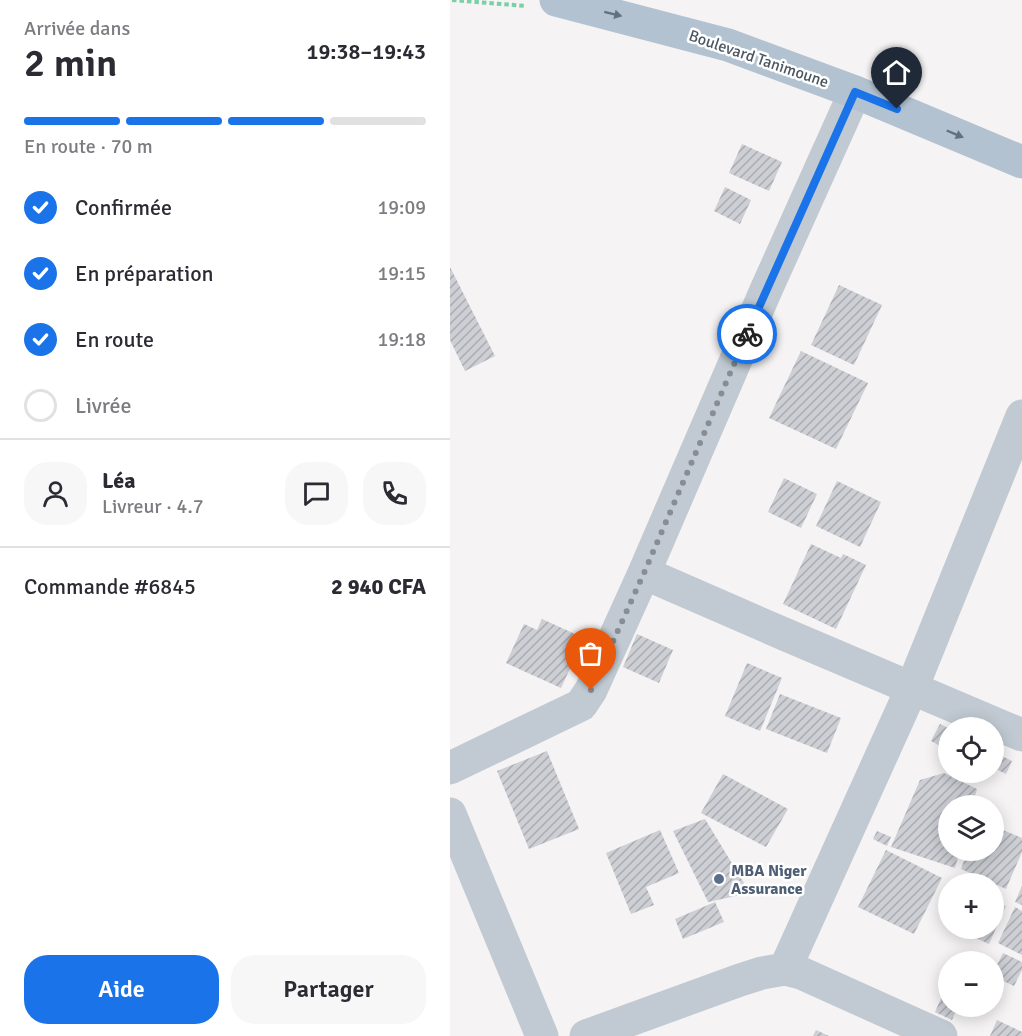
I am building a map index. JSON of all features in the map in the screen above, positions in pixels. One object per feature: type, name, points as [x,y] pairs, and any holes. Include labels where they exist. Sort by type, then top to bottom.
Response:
[{"type":"main road","name":"Boulevard Tanimoune","points":[[556,0],[718,42],[855,92],[1022,162]]},
{"type":"street","points":[[450,768],[581,705],[591,690],[855,92]]},
{"type":"street","points":[[785,969],[912,688],[1022,416]]},
{"type":"street","points":[[644,573],[1022,735]]},
{"type":"street","points":[[450,814],[542,1036]]},
{"type":"street","points":[[586,1036],[740,980],[785,969],[801,973],[941,1036]]},
{"type":"building","points":[[742,144],[782,162],[769,191],[729,173]]},
{"type":"building","points":[[725,187],[751,200],[740,224],[714,211]]},
{"type":"building","points":[[450,267],[495,356],[465,371],[450,340]]},
{"type":"building","points":[[839,285],[882,305],[854,365],[811,345]]},
{"type":"building","points":[[801,351],[868,383],[836,449],[769,418]]},
{"type":"building","points":[[784,478],[817,494],[801,528],[768,512]]},
{"type":"building","points":[[837,481],[881,502],[860,547],[816,526]]},
{"type":"building","points":[[811,544],[841,558],[843,554],[866,565],[836,629],[783,604]]},
{"type":"building","points":[[542,619],[584,638],[561,688],[506,663],[524,624],[537,630]]},
{"type":"building","points":[[637,634],[673,650],[659,683],[623,667]]},
{"type":"building","points":[[747,663],[782,678],[760,731],[725,716]]},
{"type":"building","points":[[780,694],[841,718],[827,753],[766,729]]},
{"type":"building","points":[[938,728],[938,745],[931,741]]},
{"type":"building","points":[[547,751],[579,829],[529,849],[497,771]]},
{"type":"building","points":[[1004,757],[1012,761],[1006,774],[1004,773]]},
{"type":"building","points":[[723,774],[788,809],[766,847],[701,813]]},
{"type":"building","points":[[938,775],[938,783],[965,783],[977,789],[975,795],[938,795],[938,861],[957,861],[955,868],[891,847],[920,780]]},
{"type":"building","points":[[705,819],[750,893],[708,902],[673,831]]},
{"type":"building","points":[[660,830],[679,873],[646,887],[654,905],[631,914],[606,853]]},
{"type":"building","points":[[877,831],[891,837],[887,846],[873,839]]},
{"type":"building","points":[[1004,831],[1022,838],[1022,852],[1006,889],[1004,888],[1004,873],[970,873],[961,869],[964,861],[1004,861]]},
{"type":"building","points":[[886,850],[938,876],[938,886],[914,934],[858,907]]},
{"type":"building","points":[[1022,886],[1022,905],[1015,902]]},
{"type":"building","points":[[715,902],[724,922],[683,939],[675,919]]},
{"type":"building","points":[[1015,907],[1022,911],[1022,955],[998,943],[1000,939],[1004,939],[1004,930]]},
{"type":"building","points":[[978,939],[991,939],[989,944]]},
{"type":"building","points":[[1004,953],[1022,962],[1022,970],[1014,986],[1004,981]]},
{"type":"building","points":[[997,1020],[1022,1032],[1022,1036],[990,1036]]},
{"type":"building","points":[[816,1030],[829,1036],[813,1036]]},
{"type":"way so far","points":[[591,690],[747,334]]},
{"type":"place","name":"MBA Niger Assurance","points":[[719,879]]},
{"type":"route","points":[[747,334],[855,92],[897,109]]}]
